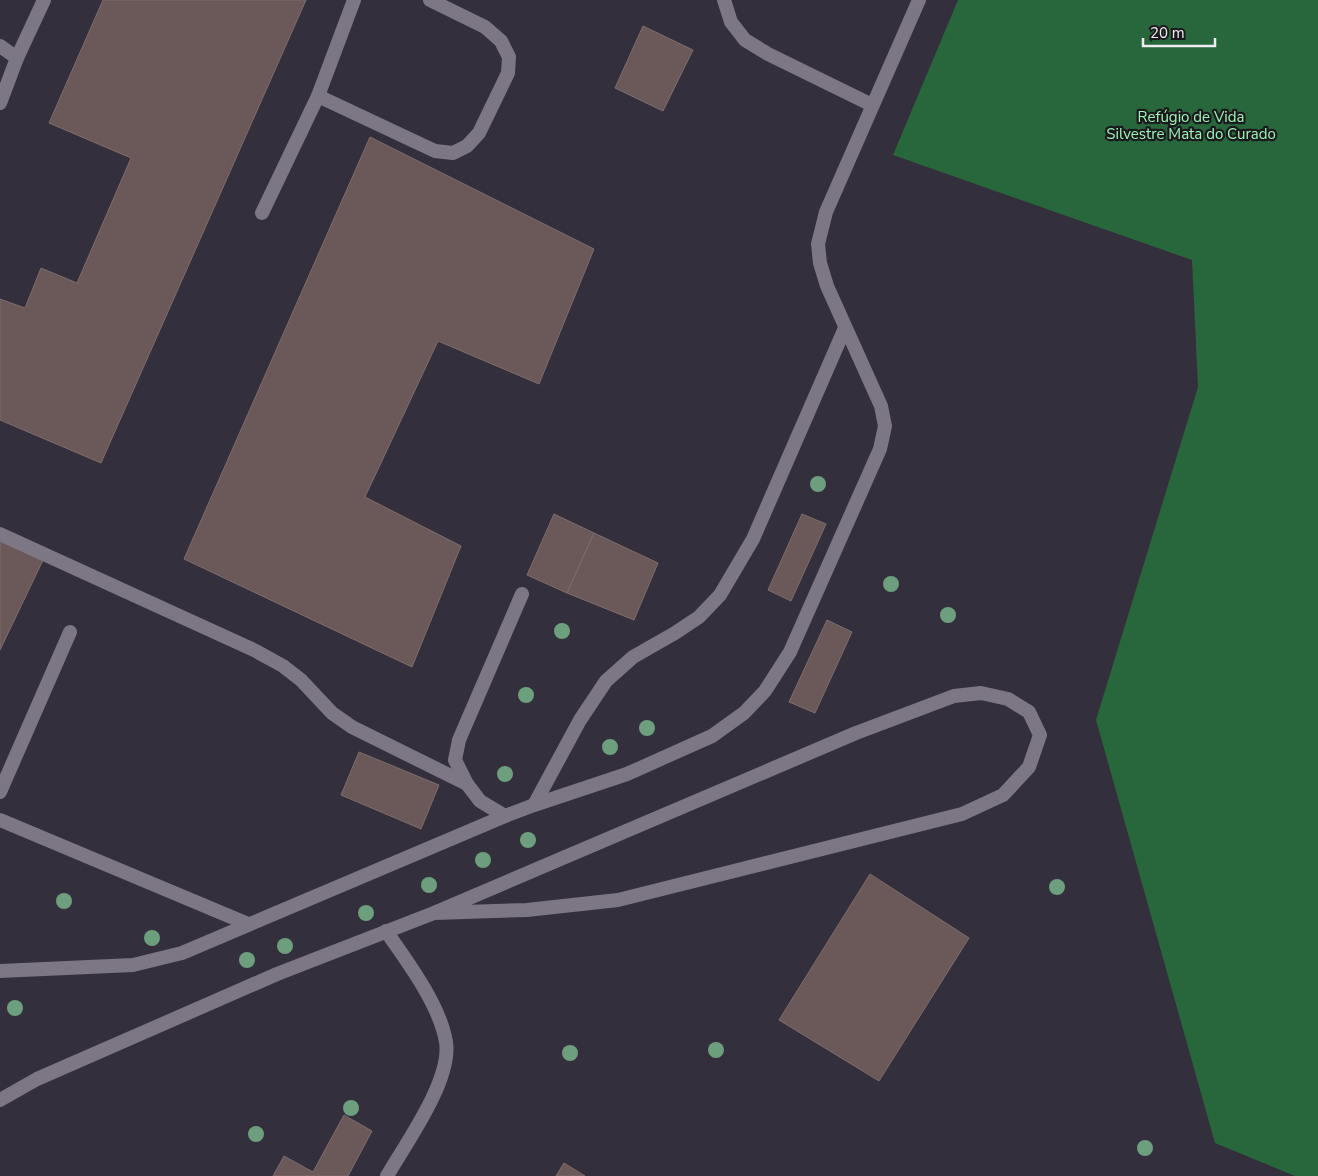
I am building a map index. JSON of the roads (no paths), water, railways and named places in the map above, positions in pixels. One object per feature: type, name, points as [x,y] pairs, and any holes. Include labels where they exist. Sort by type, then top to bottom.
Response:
[{"type":"lane","points":[[0,103],[17,58],[44,0]]},
{"type":"lane","points":[[262,213],[318,96],[354,0]]},
{"type":"lane","points":[[318,96],[434,151],[453,152],[467,146],[479,133],[508,73],[509,57],[502,41],[485,27],[430,0]]},
{"type":"lane","points":[[724,0],[732,22],[745,40],[768,54],[872,105]]},
{"type":"lane","points":[[0,971],[134,965],[182,953],[534,804],[626,774],[712,736],[744,713],[765,691],[790,652],[880,449],[885,426],[881,406],[827,286],[820,263],[818,244],[826,212],[919,0]]},
{"type":"lane","points":[[0,46],[17,58]]},
{"type":"lane","points":[[534,804],[580,720],[606,681],[633,657],[699,617],[720,595],[753,539],[845,328]]},
{"type":"lane","points":[[0,534],[256,651],[295,675],[332,713],[352,727],[467,784]]},
{"type":"lane","points":[[505,816],[480,801],[467,784],[455,760],[459,740],[522,594]]},
{"type":"lane","points":[[0,792],[70,632]]},
{"type":"lane","points":[[0,1100],[37,1079],[277,974],[434,913],[856,733],[954,696],[981,694],[1008,698],[1028,712],[1040,735],[1029,767],[1003,794],[962,814],[618,900],[527,910],[434,913]]},
{"type":"lane","points":[[0,820],[248,924]]},
{"type":"lane","points":[[386,931],[419,978],[438,1018],[446,1042],[444,1067],[434,1093],[386,1176]]},
{"type":"park label","name":"Refúgio de Vida Silvestre Mata do Curado","points":[[1191,126]]}]
